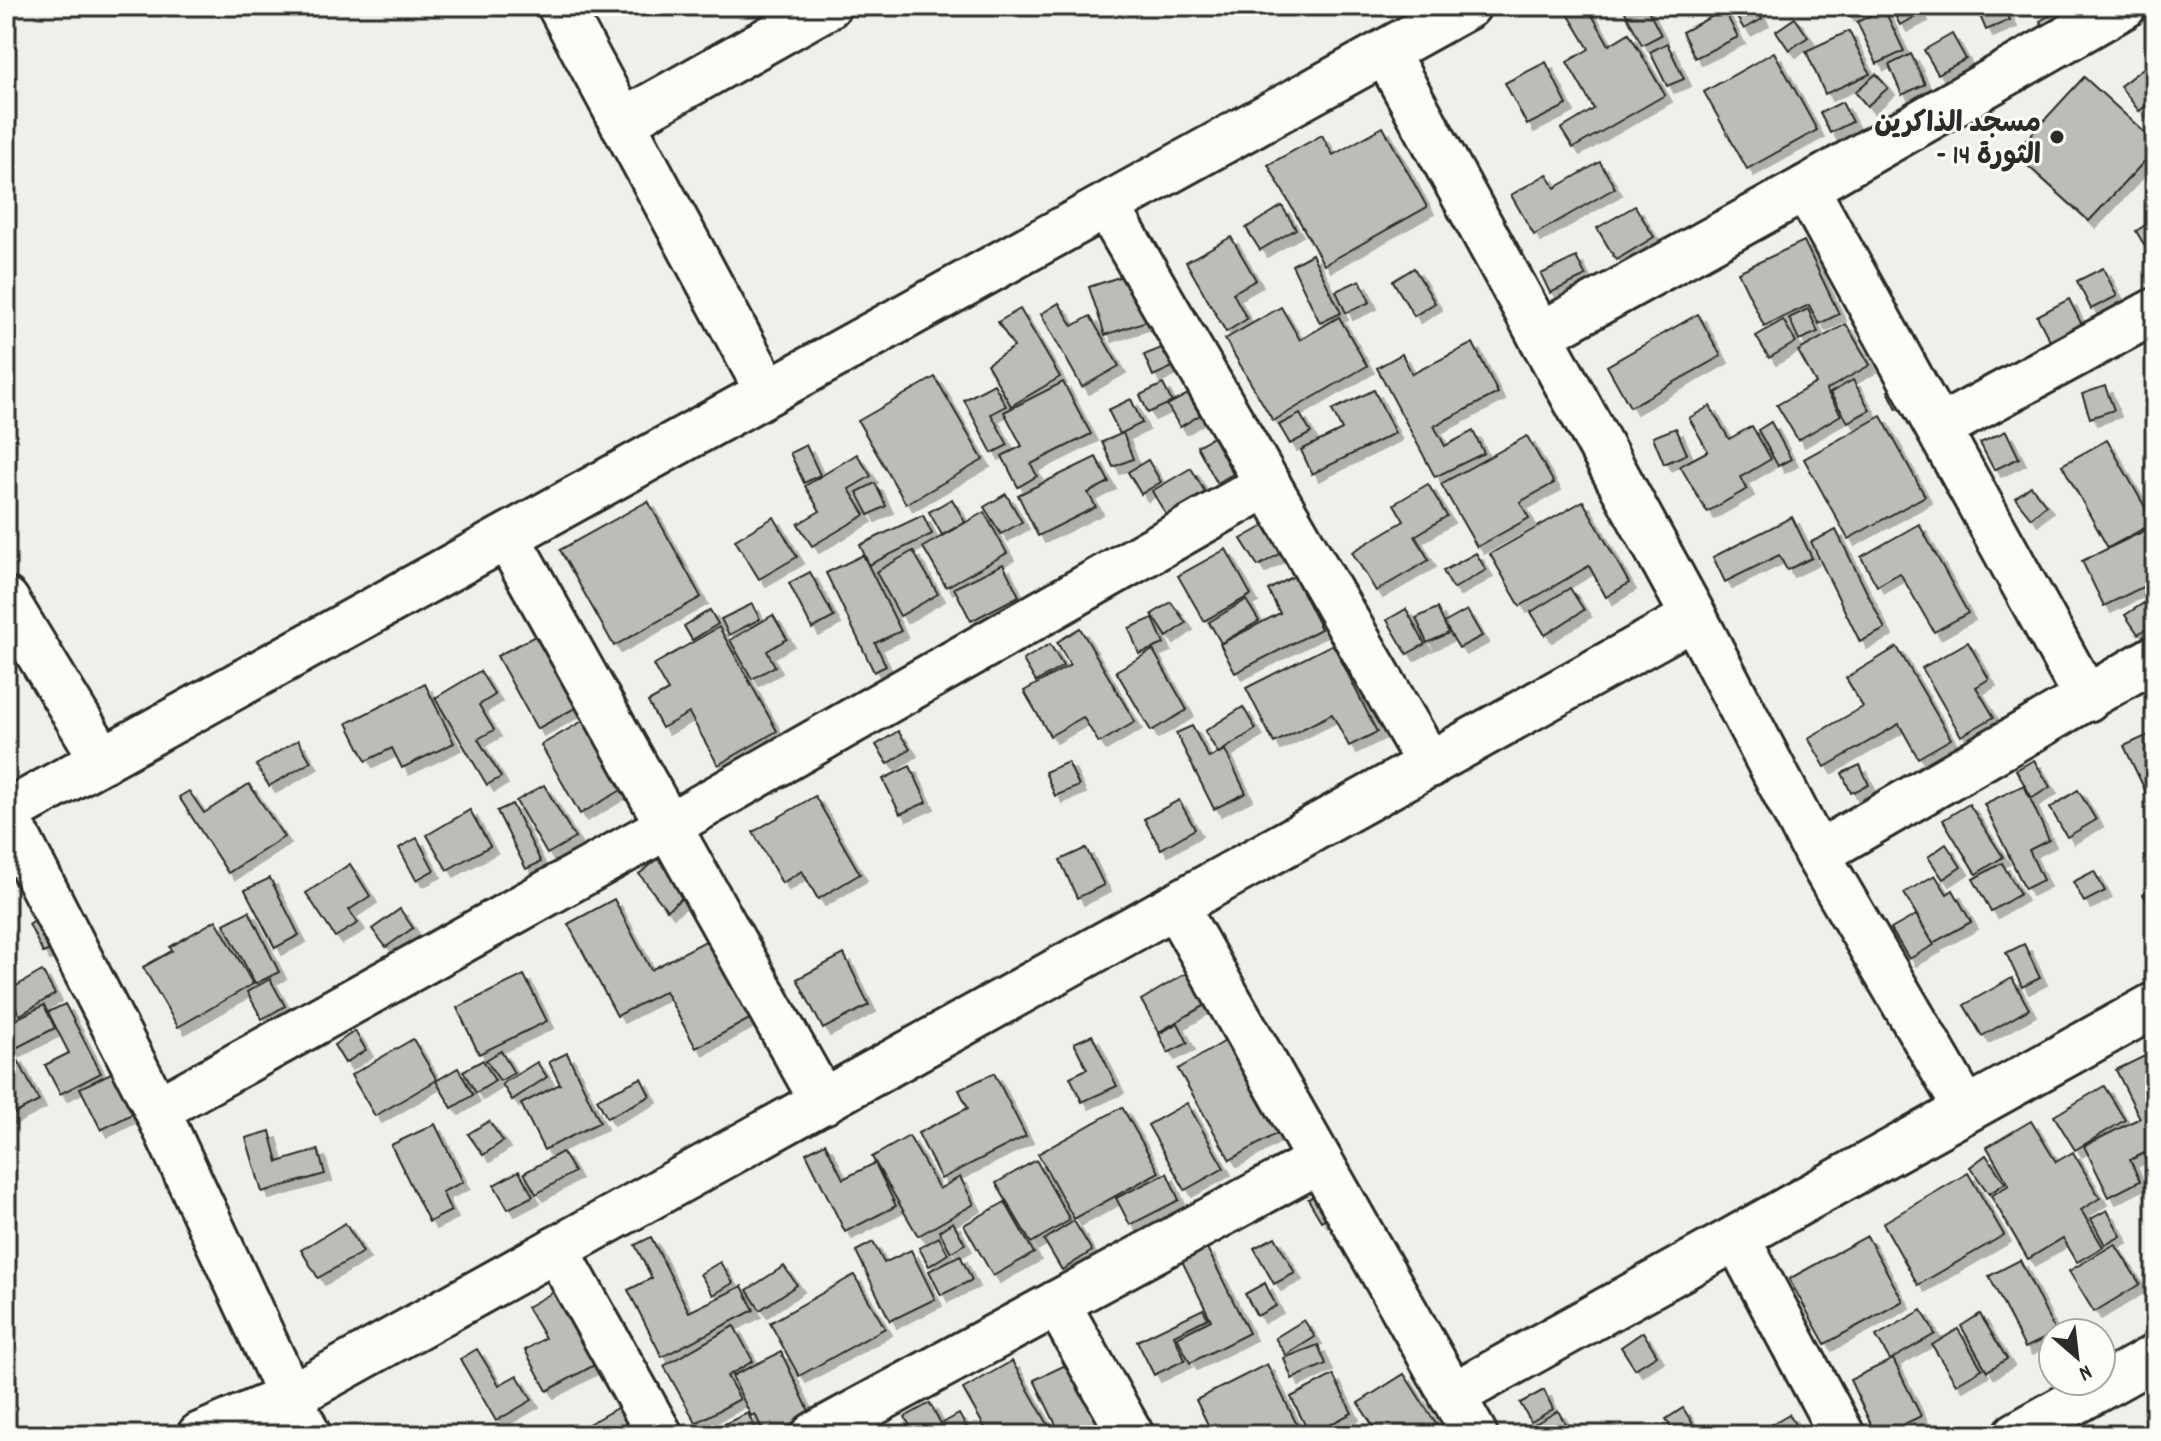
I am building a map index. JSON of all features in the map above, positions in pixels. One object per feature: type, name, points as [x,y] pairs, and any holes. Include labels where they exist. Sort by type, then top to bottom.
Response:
[{"type":"street","points":[[560,6],[768,392]]},
{"type":"street","points":[[622,122],[828,6]]},
{"type":"street","points":[[300,1416],[157,1110],[6,813],[1386,53],[1417,18],[1468,6]]},
{"type":"street","points":[[1540,335],[1806,188],[2124,6]]},
{"type":"street","points":[[1386,53],[1694,617],[1817,854],[1966,1109]]},
{"type":"street","points":[[1806,188],[2087,699]]},
{"type":"street","points":[[1107,206],[1430,765]]},
{"type":"street","points":[[1939,428],[2155,311]]},
{"type":"street","points":[[157,1110],[668,826],[1268,484]]},
{"type":"street","points":[[507,537],[823,1102]]},
{"type":"street","points":[[6,600],[103,760]]},
{"type":"street","points":[[200,1435],[300,1416],[556,1249],[1694,617]]},
{"type":"street","points":[[1817,854],[2155,658]]},
{"type":"street","points":[[1176,907],[1475,1435]]},
{"type":"street","points":[[1452,1396],[2155,1005]]},
{"type":"street","points":[[814,1435],[1319,1161]]},
{"type":"street","points":[[1737,1238],[1842,1435]]},
{"type":"street","points":[[556,1249],[660,1435]]},
{"type":"street","points":[[1057,1303],[1131,1435]]},
{"type":"street","points":[[2016,1435],[2155,1357]]},
{"type":"building","points":[[1587,6],[1609,45],[1629,33],[1665,95],[1573,148],[1561,129],[1594,109],[1567,62],[1589,49],[1565,9]]},
{"type":"building","points":[[1622,6],[1646,6],[1661,35],[1642,45]]},
{"type":"building","points":[[1730,6],[1755,6],[1762,19],[1744,29]]},
{"type":"building","points":[[1842,6],[1864,6],[1849,16]]},
{"type":"building","points":[[1890,6],[1917,6],[1921,14],[1900,25]]},
{"type":"building","points":[[1976,6],[2004,6],[2010,20],[1986,30]]},
{"type":"building","points":[[2065,6],[2074,6],[2081,19],[2050,38],[2040,21]]},
{"type":"building","points":[[1884,9],[1904,51],[1877,64],[1857,22]]},
{"type":"building","points":[[1724,10],[1738,37],[1695,58],[1682,32]]},
{"type":"building","points":[[1795,18],[1808,37],[1789,50],[1776,31]]},
{"type":"building","points":[[1849,31],[1870,74],[1825,94],[1806,51]]},
{"type":"building","points":[[1952,34],[1966,59],[1938,74],[1924,50]]},
{"type":"building","points":[[1667,43],[1684,79],[1667,86],[1650,52]]},
{"type":"building","points":[[1774,52],[1817,130],[1747,169],[1704,92]]},
{"type":"building","points":[[1911,54],[1925,84],[1902,95],[1889,65]]},
{"type":"building","points":[[1546,62],[1567,105],[1527,125],[1505,83]]},
{"type":"building","points":[[2146,66],[2155,79],[2155,99],[2139,111],[2120,86]]},
{"type":"building","points":[[1876,74],[1888,88],[1867,106],[1855,92]]},
{"type":"building","points":[[2084,77],[2155,142],[2155,150],[2089,221],[2014,153]]},
{"type":"building","points":[[1842,102],[1852,122],[1830,133],[1820,113]]},
{"type":"building","points":[[1383,127],[1427,207],[1324,265],[1268,165],[1322,135],[1333,155]]},
{"type":"building","points":[[1600,162],[1615,188],[1534,235],[1511,195],[1547,174],[1555,188]]},
{"type":"building","points":[[1282,206],[1296,229],[1260,250],[1246,228]]},
{"type":"building","points":[[1635,206],[1654,237],[1616,260],[1597,228]]},
{"type":"building","points":[[2155,219],[2155,254],[2151,256],[2136,231]]},
{"type":"building","points":[[1231,237],[1256,280],[1233,293],[1247,319],[1226,332],[1186,262]]},
{"type":"building","points":[[1804,241],[1839,314],[1819,324],[1809,305],[1764,326],[1738,272]]},
{"type":"building","points":[[1312,254],[1341,313],[1320,323],[1292,265]]},
{"type":"building","points":[[1576,257],[1586,276],[1550,293],[1541,274]]},
{"type":"building","points":[[1414,268],[1435,303],[1414,316],[1393,281]]},
{"type":"building","points":[[2103,268],[2117,296],[2091,309],[2077,281]]},
{"type":"building","points":[[1131,273],[1147,321],[1105,335],[1089,287]]},
{"type":"building","points":[[1360,280],[1370,302],[1346,313],[1336,291]]},
{"type":"building","points":[[2069,299],[2082,325],[2050,341],[2037,316]]},
{"type":"building","points":[[1059,303],[1073,326],[1090,316],[1119,366],[1082,387],[1041,314]]},
{"type":"building","points":[[1281,307],[1300,340],[1339,317],[1367,366],[1273,421],[1225,339]]},
{"type":"building","points":[[1020,309],[1060,377],[1011,406],[987,364],[1014,347],[998,322]]},
{"type":"building","points":[[1808,309],[1818,332],[1799,340],[1789,318]]},
{"type":"building","points":[[1698,314],[1721,356],[1630,407],[1607,366]]},
{"type":"building","points":[[1783,320],[1796,342],[1769,358],[1756,336]]},
{"type":"building","points":[[1846,324],[1870,365],[1826,390],[1841,415],[1798,440],[1777,405],[1816,383],[1798,351]]},
{"type":"building","points":[[1473,343],[1498,393],[1434,426],[1445,446],[1473,431],[1484,453],[1435,477],[1377,368],[1402,354],[1412,374]]},
{"type":"building","points":[[1169,345],[1177,365],[1153,376],[1144,355]]},
{"type":"building","points":[[935,377],[983,460],[906,504],[858,421]]},
{"type":"building","points":[[1913,379],[1922,397],[1897,409],[1888,391]]},
{"type":"building","points":[[1853,380],[1870,410],[1848,422],[1830,393]]},
{"type":"building","points":[[1063,382],[1091,434],[1031,464],[1037,476],[1018,487],[1002,456],[1022,446],[1004,412]]},
{"type":"building","points":[[994,384],[1006,406],[991,414],[1008,445],[992,453],[964,400]]},
{"type":"building","points":[[1163,384],[1172,402],[1148,413],[1140,395]]},
{"type":"building","points":[[2105,386],[2114,410],[2090,418],[2082,394]]},
{"type":"building","points":[[1374,390],[1395,433],[1312,474],[1301,450],[1342,430],[1332,410]]},
{"type":"building","points":[[1188,394],[1200,415],[1180,427],[1167,405]]},
{"type":"building","points":[[1131,399],[1142,423],[1120,434],[1108,410]]},
{"type":"building","points":[[1710,406],[1729,439],[1752,426],[1771,459],[1741,477],[1747,489],[1707,512],[1680,466],[1708,451],[1689,418]]},
{"type":"building","points":[[1300,414],[1311,433],[1290,444],[1279,425]]},
{"type":"building","points":[[1881,416],[1925,496],[1848,539],[1804,459]]},
{"type":"building","points":[[1771,422],[1791,459],[1778,466],[1758,430]]},
{"type":"building","points":[[1676,428],[1687,454],[1664,464],[1653,437]]},
{"type":"building","points":[[2006,431],[2019,458],[1994,470],[1980,443]]},
{"type":"building","points":[[1123,433],[1133,459],[1113,467],[1102,442]]},
{"type":"building","points":[[1527,436],[1554,483],[1520,502],[1529,518],[1477,547],[1441,484]]},
{"type":"building","points":[[1213,437],[1233,474],[1217,483],[1197,446]]},
{"type":"building","points":[[2107,440],[2154,523],[2108,548],[2062,465]]},
{"type":"building","points":[[806,445],[820,475],[804,483],[790,453]]},
{"type":"building","points":[[857,454],[871,476],[849,489],[865,515],[812,546],[798,524],[820,511],[805,486]]},
{"type":"building","points":[[1096,457],[1109,482],[1088,493],[1096,507],[1038,536],[1018,495]]},
{"type":"building","points":[[1148,460],[1161,482],[1141,494],[1128,472]]},
{"type":"building","points":[[1191,468],[1205,492],[1167,516],[1152,491]]},
{"type":"building","points":[[875,483],[886,506],[869,515],[857,492]]},
{"type":"building","points":[[1428,484],[1447,516],[1415,536],[1429,560],[1376,591],[1352,552],[1404,521],[1394,504]]},
{"type":"building","points":[[2031,486],[2046,505],[2031,518],[2015,498]]},
{"type":"building","points":[[1006,494],[1022,522],[1001,534],[984,507]]},
{"type":"building","points":[[952,499],[965,522],[942,535],[929,512]]},
{"type":"building","points":[[648,501],[701,597],[614,646],[560,550]]},
{"type":"building","points":[[1583,501],[1629,583],[1606,597],[1589,566],[1520,606],[1490,554]]},
{"type":"building","points":[[984,512],[1007,553],[946,587],[923,547]]},
{"type":"building","points":[[923,515],[932,534],[869,565],[860,545]]},
{"type":"building","points":[[774,517],[797,557],[759,579],[735,540]]},
{"type":"building","points":[[1792,517],[1812,558],[1787,570],[1779,555],[1725,582],[1713,557]]},
{"type":"building","points":[[1919,524],[1968,613],[1934,632],[1900,573],[1877,586],[1861,557]]},
{"type":"building","points":[[1264,526],[1281,553],[1258,566],[1241,539]]},
{"type":"building","points":[[2150,528],[2155,538],[2155,581],[2104,606],[2082,561]]},
{"type":"building","points":[[1836,530],[1885,629],[1860,642],[1811,542]]},
{"type":"building","points":[[1226,549],[1251,595],[1204,621],[1178,576]]},
{"type":"building","points":[[913,551],[938,594],[900,616],[876,572]]},
{"type":"building","points":[[1476,553],[1486,570],[1453,589],[1443,571]]},
{"type":"building","points":[[863,555],[901,631],[875,643],[886,666],[874,672],[826,573]]},
{"type":"building","points":[[1003,564],[1019,596],[971,621],[954,588]]},
{"type":"building","points":[[810,572],[834,617],[812,629],[789,583]]},
{"type":"building","points":[[1294,576],[1321,629],[1235,673],[1220,644],[1280,613],[1268,590]]},
{"type":"building","points":[[1570,588],[1584,610],[1545,635],[1531,612]]},
{"type":"building","points":[[1246,600],[1259,621],[1221,643],[1209,622]]},
{"type":"building","points":[[1171,602],[1186,623],[1167,637],[1152,614]]},
{"type":"building","points":[[2144,603],[2155,623],[2138,634],[2125,615]]},
{"type":"building","points":[[752,604],[760,619],[729,635],[721,619]]},
{"type":"building","points":[[1437,608],[1449,633],[1427,643],[1416,618]]},
{"type":"building","points":[[1406,609],[1425,644],[1407,654],[1387,620]]},
{"type":"building","points":[[710,610],[718,624],[692,640],[684,626]]},
{"type":"building","points":[[1467,610],[1482,636],[1459,648],[1444,623]]},
{"type":"building","points":[[773,615],[787,639],[767,651],[775,666],[752,679],[730,640]]},
{"type":"building","points":[[1153,618],[1164,644],[1139,654],[1129,628]]},
{"type":"building","points":[[719,627],[777,731],[718,765],[689,713],[662,728],[648,702],[668,691],[653,665]]},
{"type":"building","points":[[1080,628],[1135,722],[1099,743],[1083,717],[1050,736],[1024,691],[1070,665],[1057,642]]},
{"type":"building","points":[[537,635],[577,707],[537,729],[497,656]]},
{"type":"building","points":[[1968,642],[1989,679],[1976,687],[1994,717],[1961,736],[1922,668]]},
{"type":"building","points":[[1050,644],[1063,666],[1036,682],[1023,660]]},
{"type":"building","points":[[1333,644],[1377,732],[1349,746],[1332,714],[1274,743],[1246,688]]},
{"type":"building","points":[[1897,647],[1951,739],[1918,758],[1899,724],[1825,767],[1808,738],[1863,707],[1846,678]]},
{"type":"building","points":[[1153,650],[1187,710],[1151,731],[1116,671]]},
{"type":"building","points":[[480,671],[495,695],[479,705],[494,730],[478,739],[501,777],[487,785],[435,698]]},
{"type":"building","points":[[425,684],[454,743],[402,768],[392,748],[366,761],[347,723]]},
{"type":"building","points":[[1243,707],[1256,729],[1218,753],[1205,731]]},
{"type":"building","points":[[586,719],[625,788],[580,814],[541,745]]},
{"type":"building","points":[[1192,726],[1209,758],[1225,750],[1246,793],[1214,809],[1176,733]]},
{"type":"building","points":[[898,731],[910,749],[888,764],[876,745]]},
{"type":"building","points":[[2155,732],[2155,787],[2146,792],[2124,746]]},
{"type":"building","points":[[298,740],[311,762],[269,786],[256,765]]},
{"type":"building","points":[[2034,760],[2050,787],[2032,798],[2016,770]]},
{"type":"building","points":[[1068,762],[1079,786],[1055,796],[1045,772]]},
{"type":"building","points":[[1860,765],[1869,785],[1851,793],[1842,773]]},
{"type":"building","points":[[910,766],[927,802],[900,814],[883,779]]},
{"type":"building","points":[[249,784],[284,837],[228,873],[179,797],[189,791],[204,813]]},
{"type":"building","points":[[544,785],[575,838],[547,854],[516,801]]},
{"type":"building","points":[[2024,785],[2049,840],[2029,850],[2043,880],[2025,889],[1984,804]]},
{"type":"building","points":[[2078,790],[2096,820],[2067,837],[2050,808]]},
{"type":"building","points":[[815,796],[860,874],[818,899],[802,871],[782,883],[753,832]]},
{"type":"building","points":[[1179,800],[1195,829],[1161,849],[1144,819]]},
{"type":"building","points":[[512,804],[541,862],[526,869],[497,811]]},
{"type":"building","points":[[1969,804],[2003,857],[1976,874],[1943,820]]},
{"type":"building","points":[[470,810],[490,846],[447,870],[427,835]]},
{"type":"building","points":[[417,838],[434,870],[416,880],[399,848]]},
{"type":"building","points":[[1946,844],[1961,867],[1943,879],[1928,857]]},
{"type":"building","points":[[1086,848],[1104,885],[1077,898],[1060,860]]},
{"type":"building","points":[[658,859],[686,895],[667,910],[639,874]]},
{"type":"building","points":[[2002,863],[2020,894],[1991,911],[1973,879]]},
{"type":"building","points":[[350,864],[370,896],[349,910],[358,923],[335,937],[306,893]]},
{"type":"building","points":[[2094,871],[2105,891],[2084,902],[2073,882]]},
{"type":"building","points":[[1935,875],[1947,894],[1953,890],[1971,922],[1933,943],[1904,893]]},
{"type":"building","points":[[270,878],[299,935],[275,948],[245,890]]},
{"type":"building","points":[[2155,887],[2155,916],[2143,894]]},
{"type":"building","points":[[614,899],[651,970],[713,937],[755,1016],[696,1048],[665,991],[617,1016],[568,924]]},
{"type":"building","points":[[400,909],[413,928],[386,947],[372,929]]},
{"type":"building","points":[[249,911],[279,972],[255,984],[224,924]]},
{"type":"building","points":[[48,914],[62,945],[43,953],[29,924]]},
{"type":"building","points":[[1916,915],[1934,945],[1909,959],[1891,929]]},
{"type":"building","points":[[216,920],[253,984],[178,1027],[143,967]]},
{"type":"building","points":[[2024,944],[2040,978],[2022,987],[2006,953]]},
{"type":"building","points":[[844,954],[869,1005],[823,1029],[797,979]]},
{"type":"building","points":[[42,971],[55,994],[20,1015],[6,992]]},
{"type":"building","points":[[1188,972],[1207,1004],[1159,1032],[1141,1000]]},
{"type":"building","points":[[524,975],[547,1021],[479,1054],[457,1008]]},
{"type":"building","points":[[2012,978],[2029,1009],[1982,1036],[1964,1005]]},
{"type":"building","points":[[270,979],[285,1006],[262,1019],[247,992]]},
{"type":"building","points":[[65,1004],[101,1073],[60,1094],[45,1065],[69,1053],[48,1012]]},
{"type":"building","points":[[44,1005],[55,1028],[6,1053],[6,1024]]},
{"type":"building","points":[[1178,1023],[1188,1043],[1168,1053],[1159,1034]]},
{"type":"building","points":[[355,1031],[366,1050],[345,1063],[334,1045]]},
{"type":"building","points":[[1092,1035],[1117,1086],[1082,1102],[1070,1077],[1087,1069],[1074,1043]]},
{"type":"building","points":[[413,1039],[437,1080],[375,1116],[351,1075]]},
{"type":"building","points":[[1227,1040],[1281,1131],[1230,1160],[1178,1069]]},
{"type":"building","points":[[501,1051],[514,1073],[500,1081],[486,1060]]},
{"type":"building","points":[[2155,1051],[2155,1148],[2130,1160],[2140,1181],[2109,1197],[2084,1146],[2140,1118],[2116,1070]]},
{"type":"building","points":[[567,1053],[600,1122],[544,1150],[521,1104],[560,1084],[549,1062]]},
{"type":"building","points":[[16,1056],[39,1101],[6,1118],[6,1061]]},
{"type":"building","points":[[483,1060],[495,1081],[476,1093],[463,1071]]},
{"type":"building","points":[[537,1062],[547,1077],[512,1100],[502,1084]]},
{"type":"building","points":[[458,1068],[473,1095],[452,1108],[436,1081]]},
{"type":"building","points":[[113,1072],[134,1113],[101,1130],[80,1088]]},
{"type":"building","points":[[994,1073],[1026,1136],[941,1179],[918,1133],[968,1108],[959,1090]]},
{"type":"building","points":[[641,1078],[650,1096],[607,1118],[597,1099]]},
{"type":"building","points":[[2104,1086],[2125,1120],[2075,1150],[2054,1116]]},
{"type":"building","points":[[1187,1103],[1224,1168],[1185,1190],[1148,1125]]},
{"type":"building","points":[[1122,1107],[1159,1172],[1074,1219],[1038,1154]]},
{"type":"building","points":[[489,1121],[503,1141],[483,1155],[468,1134]]},
{"type":"building","points":[[2031,1121],[2056,1162],[2073,1152],[2100,1198],[2081,1210],[2103,1247],[2077,1262],[2063,1238],[2028,1259],[1991,1196],[2009,1185],[1987,1147]]},
{"type":"building","points":[[435,1124],[463,1182],[442,1192],[451,1211],[429,1222],[391,1145]]},
{"type":"building","points":[[270,1131],[278,1162],[318,1150],[325,1174],[262,1192],[246,1138]]},
{"type":"building","points":[[909,1136],[939,1189],[960,1177],[974,1204],[918,1236],[872,1157]]},
{"type":"building","points":[[825,1143],[843,1179],[875,1163],[896,1206],[845,1232],[806,1153]]},
{"type":"building","points":[[562,1152],[574,1172],[536,1194],[524,1173]]},
{"type":"building","points":[[1986,1155],[2005,1183],[1989,1194],[1970,1167]]},
{"type":"building","points":[[1036,1160],[1070,1220],[1031,1243],[996,1183]]},
{"type":"building","points":[[519,1171],[533,1196],[508,1209],[494,1185]]},
{"type":"building","points":[[1167,1173],[1179,1200],[1130,1225],[1116,1198]]},
{"type":"building","points":[[1968,1173],[2004,1235],[1918,1285],[1883,1223]]},
{"type":"building","points":[[1325,1190],[1338,1212],[1321,1221],[1308,1199]]},
{"type":"building","points":[[1005,1202],[1034,1253],[993,1276],[964,1225]]},
{"type":"building","points":[[2107,1210],[2121,1236],[2105,1245],[2091,1219]]},
{"type":"building","points":[[1074,1221],[1092,1251],[1062,1270],[1044,1240]]},
{"type":"building","points":[[953,1222],[965,1244],[951,1252],[939,1231]]},
{"type":"building","points":[[345,1223],[363,1252],[318,1278],[301,1250]]},
{"type":"building","points":[[1867,1236],[1903,1301],[1825,1344],[1789,1279]]},
{"type":"building","points":[[651,1237],[689,1312],[742,1286],[754,1310],[662,1357],[628,1290],[652,1278],[635,1245]]},
{"type":"building","points":[[939,1237],[948,1254],[929,1266],[919,1248]]},
{"type":"building","points":[[1275,1237],[1295,1273],[1274,1284],[1254,1248]]},
{"type":"building","points":[[873,1242],[884,1263],[911,1250],[935,1299],[890,1321],[856,1251]]},
{"type":"building","points":[[2115,1244],[2140,1284],[2094,1312],[2069,1271]]},
{"type":"building","points":[[1207,1248],[1249,1333],[1190,1363],[1177,1337],[1211,1320],[1182,1261]]},
{"type":"building","points":[[960,1255],[972,1280],[941,1295],[929,1271]]},
{"type":"building","points":[[2020,1260],[2048,1317],[2037,1317],[2037,1342],[2025,1348],[1989,1276]]},
{"type":"building","points":[[720,1262],[733,1283],[713,1295],[700,1274]]},
{"type":"building","points":[[784,1266],[797,1285],[760,1310],[747,1290]]},
{"type":"building","points":[[854,1275],[885,1328],[799,1376],[770,1323]]},
{"type":"building","points":[[1265,1283],[1276,1306],[1257,1316],[1245,1294]]},
{"type":"building","points":[[559,1289],[600,1362],[547,1391],[525,1350],[545,1338],[527,1307]]},
{"type":"building","points":[[1203,1309],[1208,1318],[1174,1335],[1185,1360],[1154,1375],[1137,1341]]},
{"type":"building","points":[[1922,1310],[1935,1334],[1890,1360],[1876,1336]]},
{"type":"building","points":[[1980,1314],[2007,1359],[1987,1371],[1961,1326]]},
{"type":"building","points":[[1304,1320],[1315,1337],[1286,1355],[1275,1338]]},
{"type":"building","points":[[734,1326],[753,1361],[727,1376],[740,1399],[696,1423],[664,1366]]},
{"type":"building","points":[[1958,1329],[1982,1369],[1956,1384],[1932,1345]]},
{"type":"building","points":[[1643,1332],[1657,1355],[1635,1369],[1621,1347]]},
{"type":"building","points":[[1318,1345],[1326,1364],[1292,1379],[1284,1358]]},
{"type":"building","points":[[477,1349],[499,1385],[517,1375],[532,1400],[496,1421],[460,1359]]},
{"type":"building","points":[[781,1352],[811,1415],[765,1435],[755,1414],[751,1416],[732,1376]]},
{"type":"building","points":[[1893,1359],[1921,1416],[1876,1435],[1850,1380]]},
{"type":"building","points":[[1076,1360],[1105,1420],[1075,1435],[1061,1435],[1034,1380]]},
{"type":"building","points":[[1012,1361],[1054,1435],[989,1435],[963,1389]]},
{"type":"building","points":[[1267,1364],[1299,1429],[1288,1435],[1213,1435],[1196,1400]]},
{"type":"building","points":[[1404,1374],[1443,1435],[1379,1435],[1358,1403]]},
{"type":"building","points":[[1333,1375],[1352,1413],[1310,1435],[1291,1397]]},
{"type":"building","points":[[1544,1390],[1553,1409],[1531,1422],[1520,1403]]},
{"type":"building","points":[[930,1403],[941,1424],[959,1414],[971,1435],[915,1435],[905,1417]]},
{"type":"building","points":[[624,1404],[642,1435],[569,1435]]},
{"type":"building","points":[[1683,1408],[1700,1435],[1676,1435],[1666,1419]]},
{"type":"building","points":[[1558,1411],[1572,1435],[1539,1435],[1533,1425]]},
{"type":"building","points":[[748,1413],[758,1435],[708,1435],[707,1432]]},
{"type":"building","points":[[1789,1414],[1801,1435],[1753,1435]]},
{"type":"building","points":[[525,1424],[532,1435],[508,1435]]},
{"type":"building","points":[[2149,1426],[2154,1435],[2129,1435]]},
{"type":"place","name":"مسجد الذاكرين - الثورة 14","points":[[2057,137]]}]
